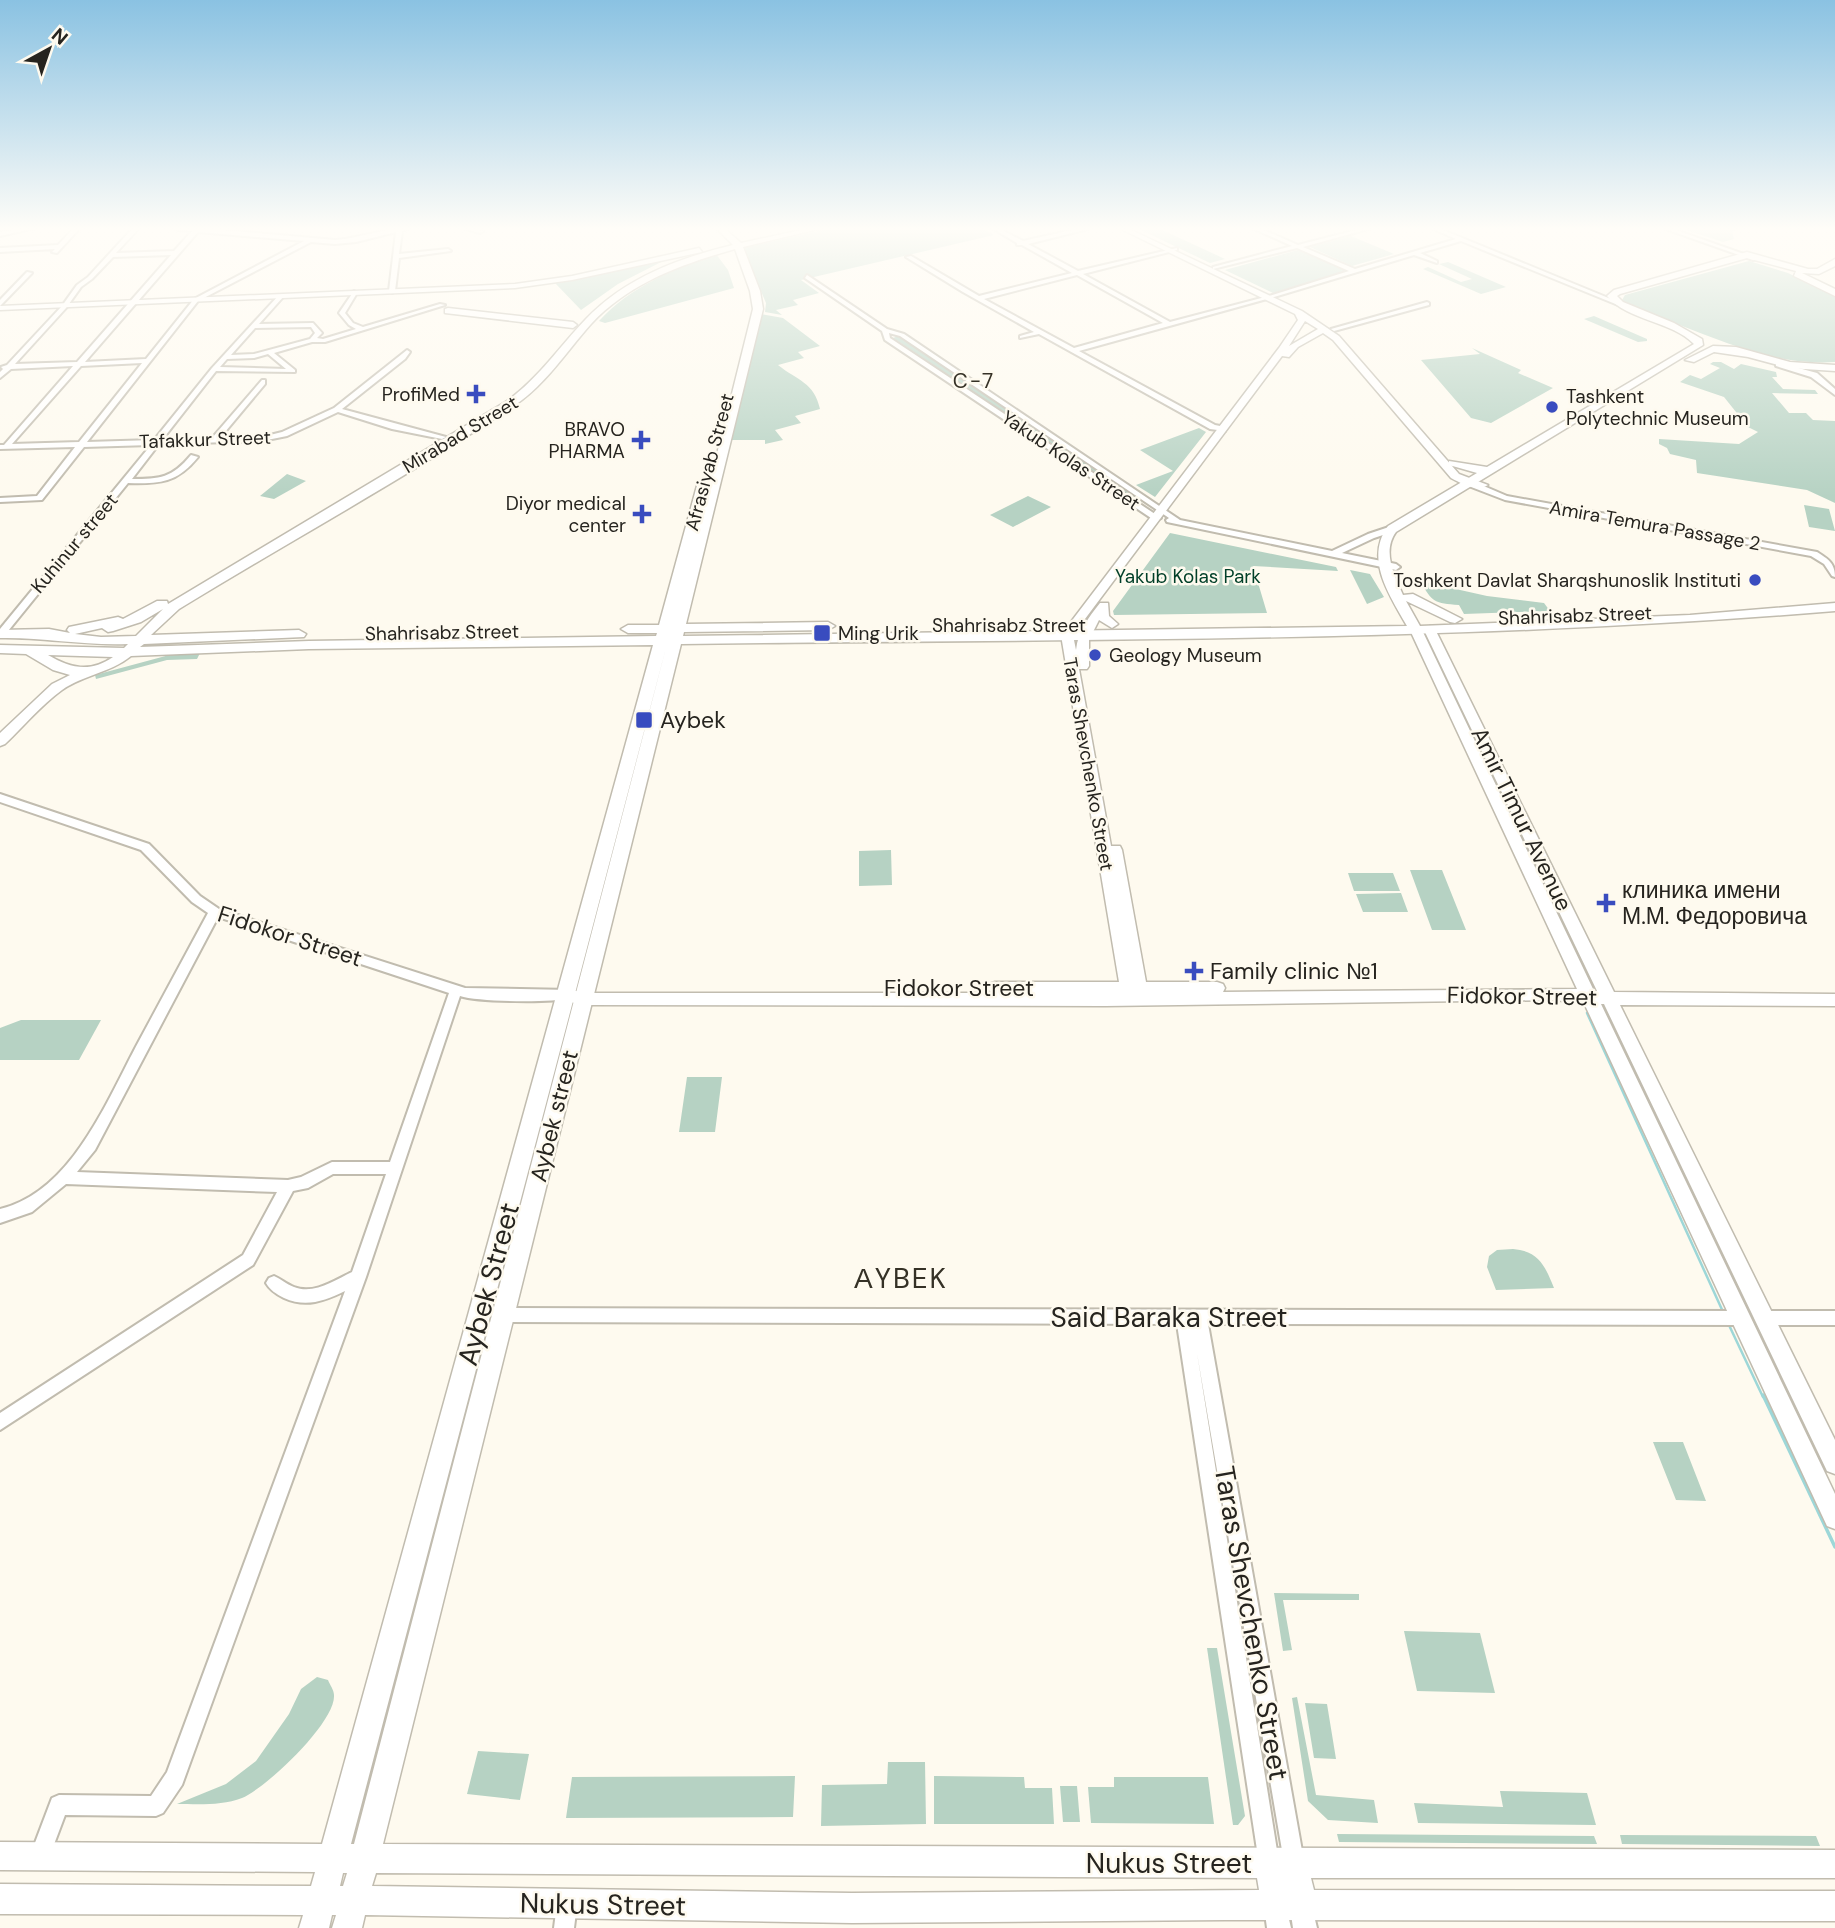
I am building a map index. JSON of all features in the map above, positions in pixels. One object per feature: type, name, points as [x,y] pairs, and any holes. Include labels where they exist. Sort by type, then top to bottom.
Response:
[{"type":"main road","points":[[536,318],[579,326]]},
{"type":"main road","name":"Mirabad Street","points":[[263,547],[528,391],[584,318]]},
{"type":"main road","name":"Afrasiyab Street","points":[[670,634],[746,318]]},
{"type":"main road","name":"Afrasiyab Street","points":[[670,634],[756,318]]},
{"type":"main road","name":"Taras Shevchenko Street","points":[[1135,994],[1079,630],[1303,320],[1302,318]]},
{"type":"main road","points":[[1307,318],[1330,331]]},
{"type":"main road","points":[[1308,318],[1330,331],[1454,469],[1475,487]]},
{"type":"main road","points":[[1655,318],[1765,360],[1795,366],[1831,368]]},
{"type":"main road","points":[[1390,566],[1382,544],[1392,529],[1455,492],[1475,487],[1489,471],[1692,351],[1699,344],[1691,336],[1660,320]]},
{"type":"main road","name":"Mirabad Street","points":[[74,635],[136,619],[170,604],[520,388],[579,326]]},
{"type":"main road","points":[[1293,334],[1308,327],[1330,331]]},
{"type":"main road","name":"Taras Shevchenko Street","points":[[1079,630],[1101,609],[1163,514],[1291,348],[1306,339],[1330,331]]},
{"type":"main road","points":[[1293,334],[1303,334],[1306,339]]},
{"type":"main road","points":[[1390,566],[1393,547],[1401,535],[1475,487],[1705,351],[1721,349],[1747,354]]},
{"type":"main road","points":[[1454,469],[1489,471]]},
{"type":"main road","points":[[1454,469],[1455,492]]},
{"type":"main road","name":"Amir Timur Avenue","points":[[1390,566],[1408,597],[1586,992],[1742,1318]]},
{"type":"main road","name":"Amir Timur Avenue","points":[[1390,566],[1611,1002],[1835,1463]]},
{"type":"main road","points":[[1408,597],[1455,619]]},
{"type":"main road","name":"Shahrisabz Street","points":[[1079,630],[1112,624],[1420,625],[1455,619],[1637,613],[1835,598]]},
{"type":"main road","name":"Mirabad Street","points":[[74,635],[170,604]]},
{"type":"main road","points":[[170,604],[165,620],[167,627],[196,636]]},
{"type":"main road","points":[[6,725],[61,684],[117,662],[130,652],[170,604]]},
{"type":"main road","name":"Shahrisabz Street","points":[[74,635],[101,641],[196,636],[670,634],[1420,625],[1690,619],[1835,607]]},
{"type":"main road","points":[[1101,609],[1103,618],[1112,624]]},
{"type":"main road","points":[[105,628],[131,631],[140,639]]},
{"type":"main road","points":[[1,634],[74,635]]},
{"type":"main road","name":"Shahrisabz Street","points":[[59,658],[130,652],[670,634]]},
{"type":"main road","name":"Aybek Street","points":[[318,1914],[579,994],[670,634]]},
{"type":"main road","points":[[0,741],[6,725],[45,685],[74,635]]},
{"type":"main road","points":[[7,649],[59,658],[69,671],[96,670]]},
{"type":"main road","name":"Shahrisabz Street","points":[[96,670],[176,651]]},
{"type":"main road","points":[[1586,992],[1611,1002],[1835,1007]]},
{"type":"main road","name":"Fidokor Street","points":[[579,994],[1586,992]]},
{"type":"main road","name":"Aybek street","points":[[503,1315],[579,994]]},
{"type":"main road","points":[[1611,1002],[1835,1000]]},
{"type":"main road","name":"Aybek Street","points":[[350,1914],[503,1315]]},
{"type":"main road","points":[[1742,1318],[1835,1518]]},
{"type":"main road","name":"Said Baraka Street","points":[[1742,1318],[1764,1318]]},
{"type":"main road","name":"Nukus Street","points":[[0,1856],[1835,1864]]},
{"type":"main road","name":"Taras Shevchenko Street","points":[[1281,1863],[1290,1917]]},
{"type":"main road","name":"Nukus Street","points":[[0,1899],[318,1914],[852,1918],[1290,1917],[1835,1906]]},
{"type":"street","points":[[0,376],[4,367],[52,318]]},
{"type":"street","points":[[0,454],[3,447],[121,318]]},
{"type":"street","points":[[0,500],[39,498],[183,318]]},
{"type":"street","name":"Kuhinur street","points":[[1,634],[215,369],[260,318]]},
{"type":"street","points":[[280,326],[293,323],[297,318]]},
{"type":"street","points":[[346,318],[351,324],[362,329]]},
{"type":"street","points":[[225,357],[247,357],[312,340],[323,341],[401,318]]},
{"type":"street","name":"Yakub Kolas Street","points":[[867,318],[885,330],[902,335],[1018,412],[1163,514]]},
{"type":"street","points":[[1015,318],[1213,427],[1222,429]]},
{"type":"street","points":[[1158,318],[1169,324]]},
{"type":"street","points":[[1074,350],[1191,318]]},
{"type":"street","name":"Taras Shevchenko Street","points":[[1330,331],[1377,318]]},
{"type":"street","points":[[252,326],[313,325],[319,333],[312,340]]},
{"type":"street","name":"Yakub Kolas Street","points":[[885,330],[887,338],[1004,416],[1163,514],[1390,566]]},
{"type":"street","points":[[1022,337],[1041,332]]},
{"type":"street","points":[[269,352],[293,371],[305,376]]},
{"type":"street","name":"Tafakkur Street","points":[[3,447],[259,439],[277,436],[337,410],[399,362],[407,352]]},
{"type":"street","points":[[1765,360],[1811,373],[1835,393]]},
{"type":"street","points":[[4,367],[149,361]]},
{"type":"street","points":[[215,369],[293,371]]},
{"type":"street","points":[[215,439],[262,382]]},
{"type":"street","points":[[337,410],[442,437]]},
{"type":"street","points":[[1004,416],[1018,412]]},
{"type":"street","name":"Kuhinur street","points":[[126,481],[168,479],[182,472],[194,457]]},
{"type":"street","name":"Amira Temura Passage 2","points":[[1475,487],[1505,498],[1814,554],[1823,558],[1835,574]]},
{"type":"street","points":[[1334,553],[1392,529]]},
{"type":"street","name":"Fidokor Street","points":[[0,798],[145,847],[196,899],[215,912],[456,990],[544,996],[579,994]]},
{"type":"street","points":[[0,1216],[24,1208],[63,1178],[96,1136],[215,912]]},
{"type":"street","points":[[39,1857],[59,1805],[156,1806],[175,1779],[358,1277],[456,990]]},
{"type":"street","points":[[63,1178],[288,1186],[303,1183],[332,1168],[394,1168]]},
{"type":"street","points":[[0,1422],[248,1260],[288,1186]]},
{"type":"street","points":[[274,1283],[287,1294],[318,1296],[358,1277]]},
{"type":"street","name":"Said Baraka Street","points":[[503,1315],[1742,1318]]},
{"type":"street","name":"Taras Shevchenko Street","points":[[1191,1317],[1281,1863]]},
{"type":"street","name":"Taras Shevchenko Street","points":[[1191,1317],[1281,1863]]},
{"type":"street","name":"Said Baraka Street","points":[[1764,1318],[1835,1318]]},
{"type":"green space","points":[[602,318],[624,318],[605,323],[599,321]]},
{"type":"green space","points":[[760,318],[783,318],[820,346],[798,352],[804,358],[778,365],[809,387],[820,409],[795,416],[801,423],[775,430],[783,440],[765,444],[765,440],[730,440]]},
{"type":"green space","points":[[1599,318],[1647,341],[1638,342],[1584,319]]},
{"type":"green space","points":[[1662,318],[1835,318],[1835,362],[1794,361],[1716,339]]},
{"type":"green space","points":[[898,336],[1146,500],[1140,503],[893,338]]},
{"type":"green space","points":[[1472,348],[1553,388],[1491,423],[1471,418],[1421,360],[1480,354]]},
{"type":"green space","points":[[1721,362],[1734,369],[1741,364],[1776,372],[1777,377],[1772,377],[1783,389],[1815,390],[1818,394],[1772,393],[1789,413],[1806,413],[1813,420],[1835,421],[1835,503],[1807,490],[1697,473],[1696,460],[1670,454],[1667,448],[1659,444],[1659,439],[1739,444],[1758,432],[1748,427],[1724,397],[1680,382],[1690,375],[1701,379],[1720,368],[1710,364]]},
{"type":"green space","points":[[1199,428],[1206,432],[1155,497],[1136,485],[1173,471],[1140,450]]},
{"type":"green space","points":[[287,474],[306,481],[274,499],[260,496]]},
{"type":"green space","points":[[1028,496],[1051,507],[1013,527],[990,515]]},
{"type":"green space","points":[[1804,505],[1829,509],[1835,531],[1809,527]]},
{"type":"green space","name":"Yakub Kolas Park","points":[[1170,533],[1336,567],[1338,571],[1253,566],[1267,613],[1114,615],[1113,611]]},
{"type":"green space","points":[[1350,570],[1370,574],[1384,597],[1367,604]]},
{"type":"green space","points":[[1420,581],[1487,596],[1544,603],[1550,611],[1464,614],[1459,605],[1435,600]]},
{"type":"green space","points":[[200,653],[197,659],[167,660],[96,679],[95,675],[173,654]]},
{"type":"green space","points":[[891,850],[892,885],[859,886],[859,851]]},
{"type":"green space","points":[[1410,870],[1442,870],[1466,930],[1432,930]]},
{"type":"green space","points":[[1348,873],[1393,873],[1400,891],[1354,891]]},
{"type":"green space","points":[[1401,893],[1408,912],[1363,912],[1356,894]]},
{"type":"green space","points":[[21,1020],[101,1020],[79,1060],[0,1060],[0,1028]]},
{"type":"green space","points":[[687,1077],[722,1077],[715,1132],[679,1132]]},
{"type":"green space","points":[[1513,1249],[1535,1256],[1554,1288],[1496,1290],[1487,1267],[1489,1256],[1497,1250]]},
{"type":"green space","points":[[1653,1442],[1683,1442],[1706,1501],[1676,1500]]},
{"type":"green space","points":[[1274,1593],[1359,1594],[1359,1600],[1283,1600],[1292,1650],[1283,1651]]},
{"type":"green space","points":[[1404,1631],[1480,1633],[1495,1693],[1417,1691]]},
{"type":"green space","points":[[1207,1648],[1217,1648],[1245,1816],[1238,1825],[1233,1825]]},
{"type":"green space","points":[[317,1677],[328,1680],[332,1688],[332,1707],[312,1737],[282,1768],[253,1792],[234,1801],[177,1804],[226,1784],[256,1761],[289,1714],[301,1689]]},
{"type":"green space","points":[[1297,1697],[1316,1795],[1374,1800],[1378,1823],[1328,1820],[1308,1801],[1292,1698]]},
{"type":"green space","points":[[1305,1703],[1327,1704],[1336,1759],[1314,1758]]},
{"type":"green space","points":[[478,1751],[529,1754],[520,1800],[467,1794]]},
{"type":"green space","points":[[888,1762],[925,1762],[926,1824],[821,1826],[822,1785],[887,1784]]},
{"type":"green space","points":[[795,1776],[793,1817],[566,1818],[572,1777]]},
{"type":"green space","points":[[934,1776],[1024,1777],[1025,1788],[1052,1788],[1054,1824],[934,1824]]},
{"type":"green space","points":[[1114,1777],[1208,1777],[1214,1824],[1091,1823],[1088,1787],[1114,1787]]},
{"type":"green space","points":[[1060,1786],[1077,1786],[1080,1822],[1063,1822]]},
{"type":"green space","points":[[1500,1791],[1587,1793],[1596,1825],[1418,1823],[1414,1803],[1503,1807]]},
{"type":"green space","points":[[1337,1834],[1594,1836],[1597,1844],[1339,1842]]},
{"type":"green space","points":[[1620,1835],[1816,1836],[1820,1846],[1622,1844]]},
{"type":"waterway","points":[[1587,1013],[1724,1314]]},
{"type":"waterway","points":[[1728,1323],[1763,1397]]},
{"type":"waterway","points":[[1763,1395],[1835,1547]]},
{"type":"place","name":"ProfiMed","points":[[476,394]]},
{"type":"place","name":"Tashkent Polytechnic Museum","points":[[1552,407]]},
{"type":"place","name":"BRAVO PHARMA","points":[[641,440]]},
{"type":"place","name":"Diyor medical center","points":[[642,514]]},
{"type":"place","name":"Toshkent Davlat Sharqshunoslik Instituti","points":[[1755,580]]},
{"type":"place","name":"Ming Urik","points":[[822,633]]},
{"type":"place","name":"Geology Museum","points":[[1095,655]]},
{"type":"place","name":"Aybek","points":[[644,720]]},
{"type":"place","name":"клиника имени М.М. Федоровича","points":[[1606,903]]},
{"type":"place","name":"Family clinic №1","points":[[1194,971]]},
{"type":"district","name":"C-7","points":[[974,381]]},
{"type":"district","name":"АYBEK","points":[[901,1278]]}]
